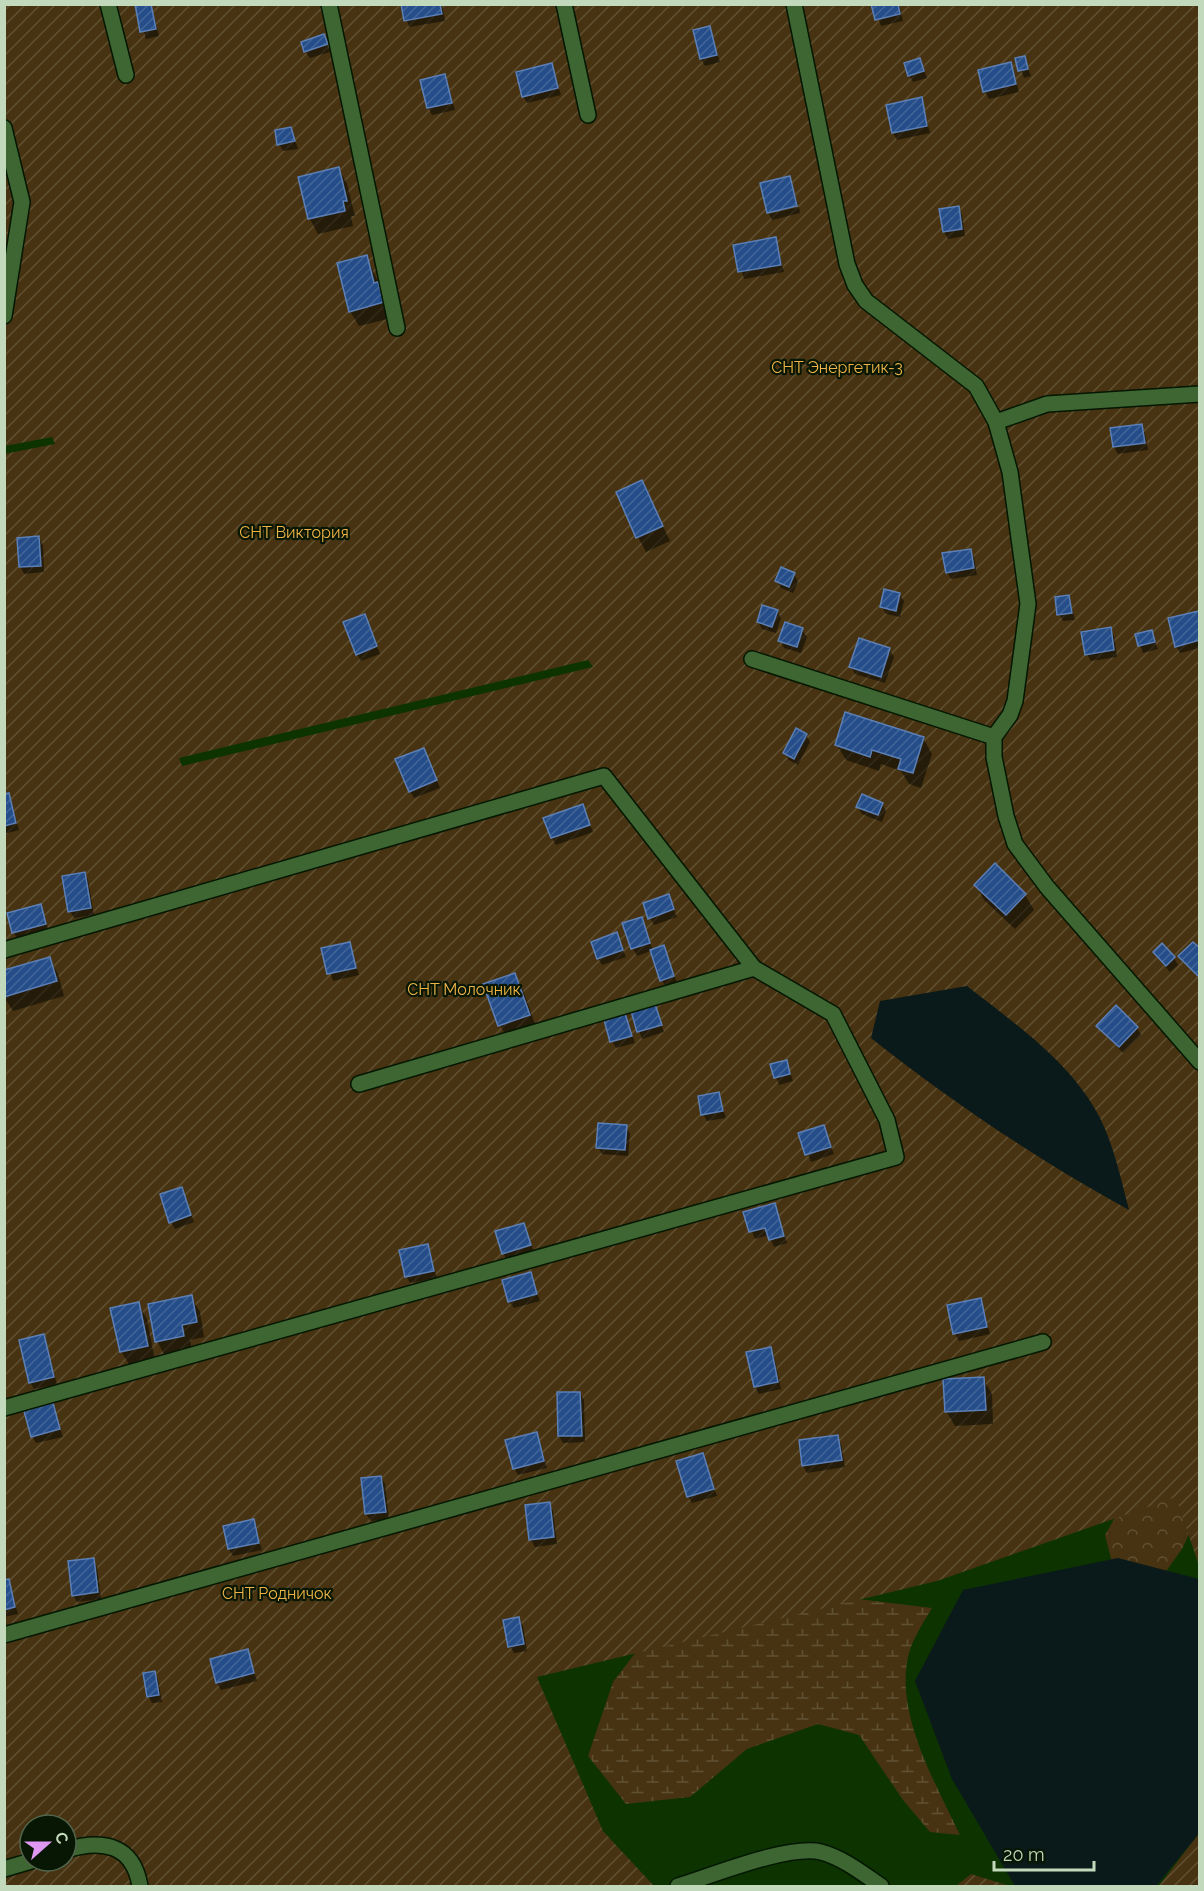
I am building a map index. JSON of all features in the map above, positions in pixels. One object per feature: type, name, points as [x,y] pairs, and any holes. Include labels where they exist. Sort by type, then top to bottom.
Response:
[{"type":"lane","points":[[108,4],[126,75]]},
{"type":"lane","points":[[329,4],[397,328]]},
{"type":"lane","points":[[564,4],[588,115]]},
{"type":"lane","points":[[794,4],[847,264],[855,285],[866,301],[976,386],[996,422],[1010,472],[1028,604],[1015,701],[1010,715],[994,737],[994,758],[1006,816],[1015,844],[1026,862],[1200,1062]]},
{"type":"lane","points":[[4,128],[22,202],[4,316]]},
{"type":"lane","points":[[996,422],[1047,404],[1200,394]]},
{"type":"lane","points":[[752,659],[994,737]]},
{"type":"lane","points":[[4,950],[604,776],[754,968],[833,1014],[886,1120],[896,1158],[4,1408]]},
{"type":"lane","points":[[359,1084],[754,968]]},
{"type":"lane","points":[[4,1635],[1043,1342]]},
{"type":"lane","points":[[78,1847],[87,1844],[112,1846],[128,1859],[138,1874],[140,1887]]},
{"type":"lane","points":[[678,1887],[747,1864],[806,1849],[822,1852],[850,1864],[881,1887]]},
{"type":"green space","points":[[5,5],[1199,5],[1199,1566],[1176,1497],[937,1581],[537,1677],[603,1831],[654,1886],[5,1886],[4,454],[55,444],[52,437],[5,446]],"holes":[[[588,660],[593,667],[182,766],[179,758]]]},
{"type":"green space","points":[[1124,1252],[1199,1513],[1182,1549],[1159,1581],[1117,1582],[1105,1535],[1127,1497]]},
{"type":"green space","points":[[858,1599],[932,1608],[917,1634],[907,1662],[908,1706],[921,1751],[960,1835],[930,1832],[903,1800],[859,1735],[818,1724],[747,1749],[690,1797],[626,1804],[588,1756],[613,1682],[652,1631]]},
{"type":"green space","points":[[1199,1833],[1199,1886],[1159,1886]]},
{"type":"green space","points":[[971,1874],[1010,1886],[956,1886]]},
{"type":"shaded area","points":[[967,986],[1041,1045],[1074,1079],[1088,1098],[1109,1140],[1129,1210],[996,1129],[871,1038],[880,1001]]},
{"type":"shaded area","points":[[1118,1558],[1199,1579],[1199,1829],[1197,1836],[1156,1886],[1015,1886],[952,1779],[915,1681],[963,1590]]},
{"type":"building","points":[[135,4],[151,4],[156,29],[140,32]]},
{"type":"building","points":[[401,4],[440,4],[442,14],[404,21]]},
{"type":"building","points":[[871,4],[898,4],[900,14],[875,20]]},
{"type":"building","points":[[710,26],[717,55],[700,59],[693,30]]},
{"type":"building","points":[[324,34],[328,44],[304,52],[301,42]]},
{"type":"building","points":[[1025,56],[1028,69],[1018,71],[1015,58]]},
{"type":"building","points":[[920,58],[924,71],[908,76],[904,63]]},
{"type":"building","points":[[1011,62],[1016,84],[983,92],[978,70]]},
{"type":"building","points":[[552,63],[558,88],[522,97],[516,72]]},
{"type":"building","points":[[445,74],[452,103],[427,108],[420,80]]},
{"type":"building","points":[[922,97],[927,126],[892,133],[886,105]]},
{"type":"building","points":[[291,127],[295,141],[277,145],[275,130]]},
{"type":"building","points":[[339,167],[347,201],[343,201],[345,211],[308,219],[298,177]]},
{"type":"building","points":[[790,176],[797,206],[767,213],[760,183]]},
{"type":"building","points":[[959,206],[962,229],[943,232],[939,209]]},
{"type":"building","points":[[776,237],[781,265],[738,272],[733,245]]},
{"type":"building","points":[[367,255],[374,283],[378,282],[384,302],[349,312],[337,263]]},
{"type":"building","points":[[1142,424],[1145,443],[1113,447],[1110,428]]},
{"type":"building","points":[[642,480],[663,526],[636,538],[616,492]]},
{"type":"building","points":[[39,536],[41,566],[19,567],[17,538]]},
{"type":"building","points":[[971,549],[974,568],[946,573],[942,553]]},
{"type":"building","points":[[781,567],[795,573],[789,587],[775,581]]},
{"type":"building","points":[[884,589],[900,593],[896,611],[880,607]]},
{"type":"building","points":[[1069,595],[1072,613],[1057,615],[1055,597]]},
{"type":"building","points":[[762,605],[778,610],[772,627],[757,622]]},
{"type":"building","points":[[1199,611],[1200,640],[1175,647],[1168,618]]},
{"type":"building","points":[[365,614],[377,646],[356,655],[343,622]]},
{"type":"building","points":[[785,622],[803,628],[797,647],[778,641]]},
{"type":"building","points":[[1111,627],[1114,650],[1085,655],[1081,632]]},
{"type":"building","points":[[1152,630],[1155,642],[1138,646],[1135,634]]},
{"type":"building","points":[[859,638],[890,648],[881,677],[849,667]]},
{"type":"building","points":[[845,712],[924,737],[913,773],[898,769],[901,759],[872,750],[870,757],[835,745]]},
{"type":"building","points":[[796,728],[807,734],[794,759],[783,753]]},
{"type":"building","points":[[424,748],[437,780],[409,792],[395,759]]},
{"type":"building","points":[[9,793],[16,823],[4,826],[4,794]]},
{"type":"building","points":[[862,794],[883,803],[878,815],[856,807]]},
{"type":"building","points":[[583,804],[590,825],[551,838],[543,818]]},
{"type":"building","points":[[995,863],[1026,894],[1006,915],[974,885]]},
{"type":"building","points":[[85,872],[91,908],[68,912],[62,876]]},
{"type":"building","points":[[669,894],[674,909],[648,919],[643,903]]},
{"type":"building","points":[[41,904],[46,924],[12,933],[7,913]]},
{"type":"building","points":[[642,917],[650,943],[631,949],[622,923]]},
{"type":"building","points":[[617,932],[623,950],[597,959],[591,942]]},
{"type":"building","points":[[350,942],[356,968],[327,974],[321,948]]},
{"type":"building","points":[[1193,942],[1200,948],[1200,978],[1178,956]]},
{"type":"building","points":[[1162,943],[1175,957],[1166,966],[1153,952]]},
{"type":"building","points":[[664,945],[674,976],[660,981],[650,950]]},
{"type":"building","points":[[50,957],[57,981],[4,997],[4,970]]},
{"type":"building","points":[[515,973],[530,1015],[498,1026],[483,984]]},
{"type":"building","points":[[655,1004],[662,1025],[637,1032],[631,1011]]},
{"type":"building","points":[[1116,1005],[1138,1027],[1119,1047],[1096,1026]]},
{"type":"building","points":[[624,1010],[632,1036],[610,1042],[603,1016]]},
{"type":"building","points":[[787,1060],[790,1074],[774,1078],[770,1064]]},
{"type":"building","points":[[719,1092],[723,1111],[701,1115],[698,1096]]},
{"type":"building","points":[[598,1123],[627,1125],[625,1150],[596,1148]]},
{"type":"building","points":[[824,1125],[831,1147],[805,1155],[798,1133]]},
{"type":"building","points":[[182,1187],[191,1215],[169,1223],[160,1194]]},
{"type":"building","points":[[775,1203],[784,1236],[769,1240],[765,1228],[749,1232],[743,1212]]},
{"type":"building","points":[[524,1223],[531,1245],[502,1254],[495,1231]]},
{"type":"building","points":[[428,1244],[434,1271],[405,1277],[399,1250]]},
{"type":"building","points":[[531,1272],[537,1294],[508,1302],[502,1280]]},
{"type":"building","points":[[192,1295],[197,1322],[182,1325],[184,1336],[155,1342],[148,1304]]},
{"type":"building","points":[[981,1298],[987,1327],[953,1334],[947,1305]]},
{"type":"building","points":[[139,1302],[148,1346],[120,1352],[110,1308]]},
{"type":"building","points":[[44,1334],[54,1377],[29,1383],[19,1340]]},
{"type":"building","points":[[771,1347],[778,1382],[754,1387],[746,1352]]},
{"type":"building","points":[[984,1377],[986,1410],[945,1412],[943,1379]]},
{"type":"building","points":[[557,1392],[580,1392],[582,1436],[558,1436]]},
{"type":"building","points":[[53,1403],[60,1429],[31,1437],[24,1411]]},
{"type":"building","points":[[537,1432],[544,1461],[513,1469],[505,1440]]},
{"type":"building","points":[[838,1435],[842,1460],[802,1466],[799,1440]]},
{"type":"building","points":[[703,1453],[714,1489],[687,1497],[676,1461]]},
{"type":"building","points":[[381,1476],[386,1512],[365,1514],[361,1478]]},
{"type":"building","points":[[550,1502],[554,1537],[529,1540],[525,1505]]},
{"type":"building","points":[[254,1519],[259,1543],[228,1549],[223,1526]]},
{"type":"building","points":[[94,1558],[98,1592],[72,1596],[68,1561]]},
{"type":"building","points":[[9,1579],[15,1607],[4,1610],[4,1580]]},
{"type":"building","points":[[519,1617],[524,1644],[508,1647],[503,1620]]},
{"type":"building","points":[[248,1649],[254,1673],[216,1683],[210,1659]]},
{"type":"building","points":[[155,1671],[159,1695],[147,1697],[143,1673]]},
{"type":"park label","name":"СНТ Энергетик-3","points":[[837,367]]},
{"type":"park label","name":"СНТ Виктория","points":[[294,532]]},
{"type":"park label","name":"СНТ Молочник","points":[[464,989]]},
{"type":"park label","name":"СНТ Родничок","points":[[277,1593]]}]
